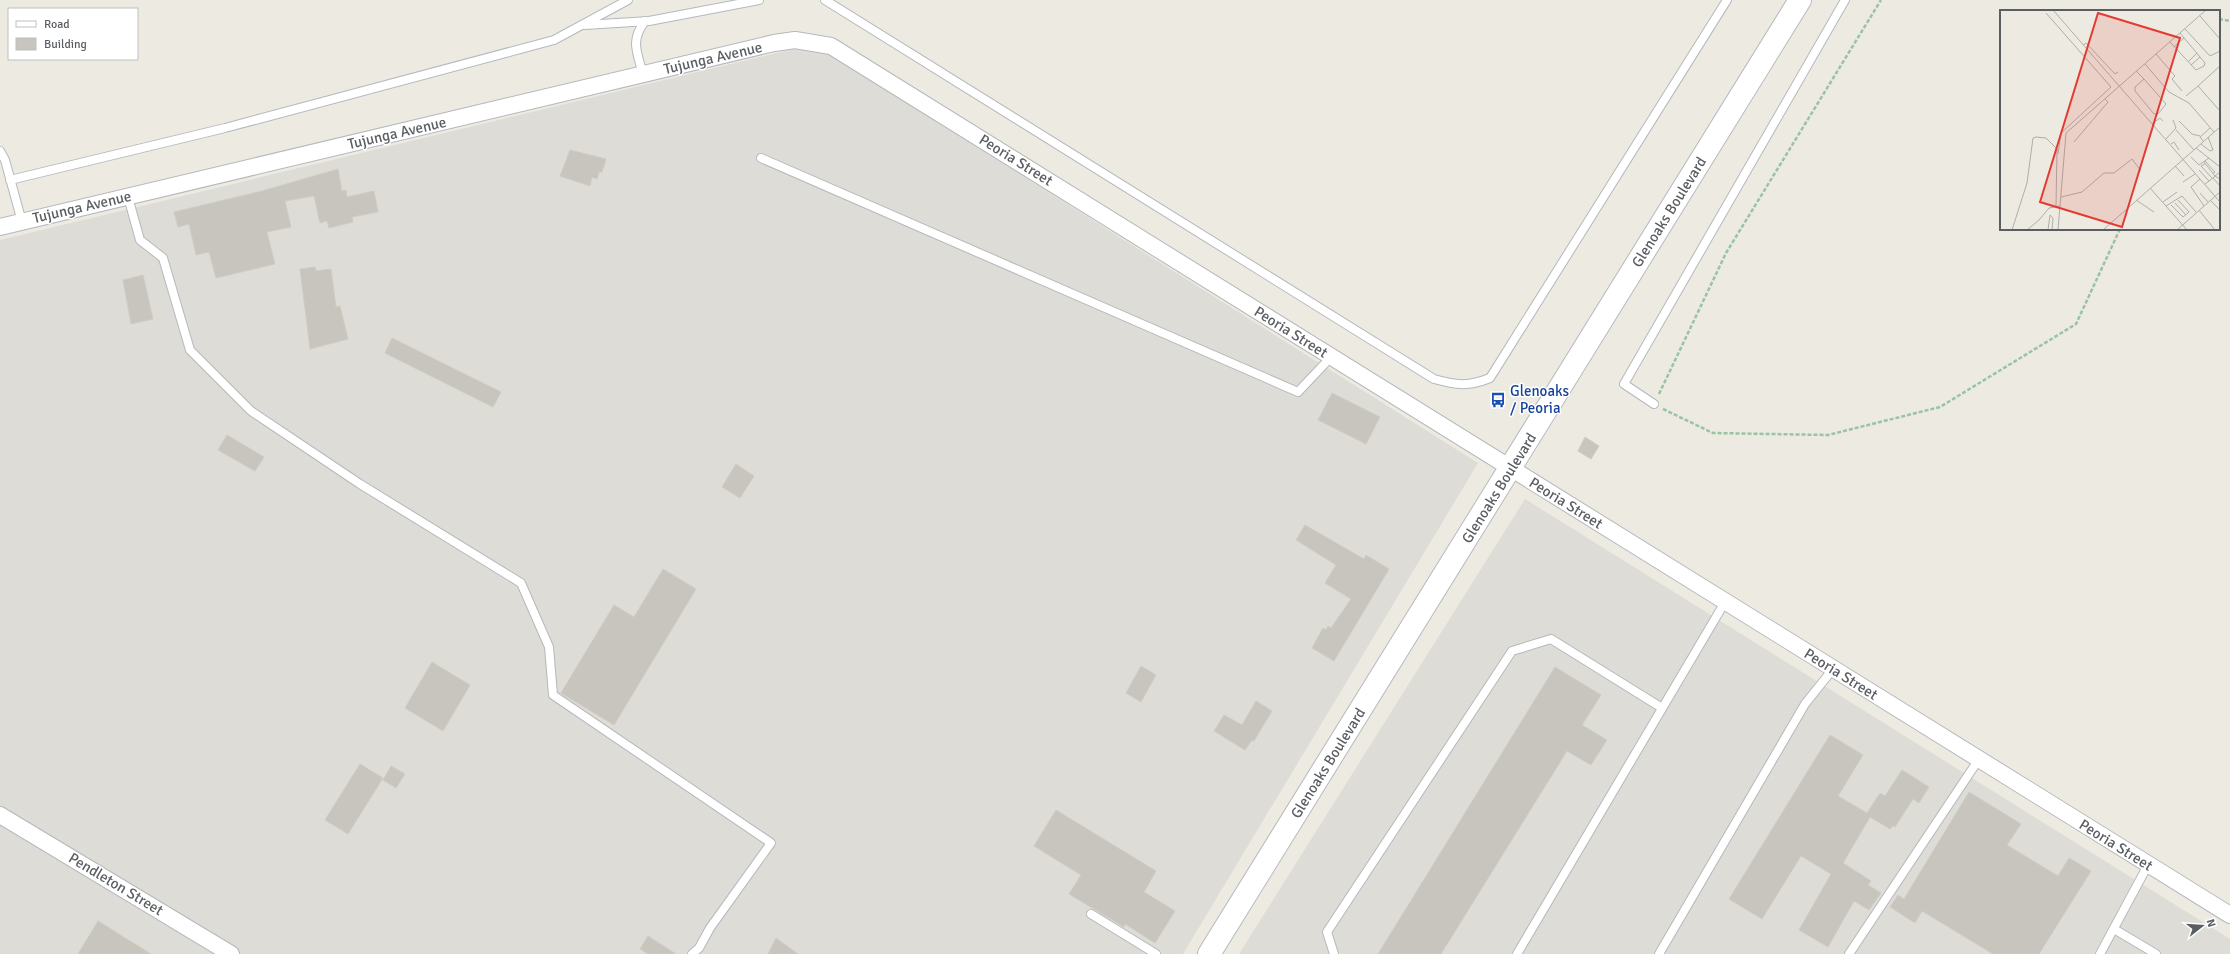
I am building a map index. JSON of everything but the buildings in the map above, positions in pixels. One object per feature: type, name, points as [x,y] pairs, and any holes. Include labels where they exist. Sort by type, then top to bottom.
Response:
[{"type":"main road","name":"Glenoaks Boulevard","points":[[1215,950],[1800,0]]},
{"type":"street","name":"Peoria Street","points":[[795,40],[831,46],[1979,759],[2148,866],[2230,915]]},
{"type":"street","name":"Tujunga Avenue","points":[[0,227],[774,43],[795,40]]},
{"type":"street","name":"Pendleton Street","points":[[0,815],[231,954]]},
{"type":"lane","points":[[10,180],[218,130],[554,40],[628,0]]},
{"type":"lane","points":[[583,25],[645,21],[759,0]]},
{"type":"lane","points":[[825,0],[1434,378],[1453,384],[1474,384],[1490,378],[1727,0]]},
{"type":"lane","points":[[1654,404],[1624,384],[1845,0]]},
{"type":"lane","points":[[643,74],[636,48],[636,33],[645,21]]},
{"type":"lane","points":[[0,151],[22,222]]},
{"type":"lane","points":[[760,158],[1298,392],[1331,357]]},
{"type":"lane","points":[[128,197],[140,240],[163,258],[190,350],[250,412],[360,484],[521,583],[549,647],[553,695],[771,843],[710,928],[699,948],[692,954]]},
{"type":"lane","points":[[1517,954],[1725,602]]},
{"type":"lane","points":[[1334,954],[1327,932],[1512,651],[1551,639],[1662,708]]},
{"type":"lane","points":[[1659,954],[1805,704],[1833,669]]},
{"type":"lane","points":[[1849,954],[1979,759]]},
{"type":"lane","points":[[2100,954],[2148,866]]},
{"type":"lane","points":[[1091,914],[1156,954]]},
{"type":"lane","points":[[2114,929],[2156,954]]},
{"type":"path","points":[[1881,0],[1726,253],[1654,404],[1713,433],[1828,435],[1940,406],[2076,324],[2120,230]]},
{"type":"path","points":[[2220,19],[2230,21]]},
{"type":"shaded area","points":[[806,46],[826,52],[1478,463],[1183,954],[238,954],[0,809],[0,240]]},
{"type":"shaded area","points":[[1525,499],[2230,939],[2230,954],[1239,954]]},
{"type":"shaded area","points":[[0,817],[224,954],[0,954]]},
{"type":"place","name":"Glenoaks / Peoria","points":[[1498,400]]}]
